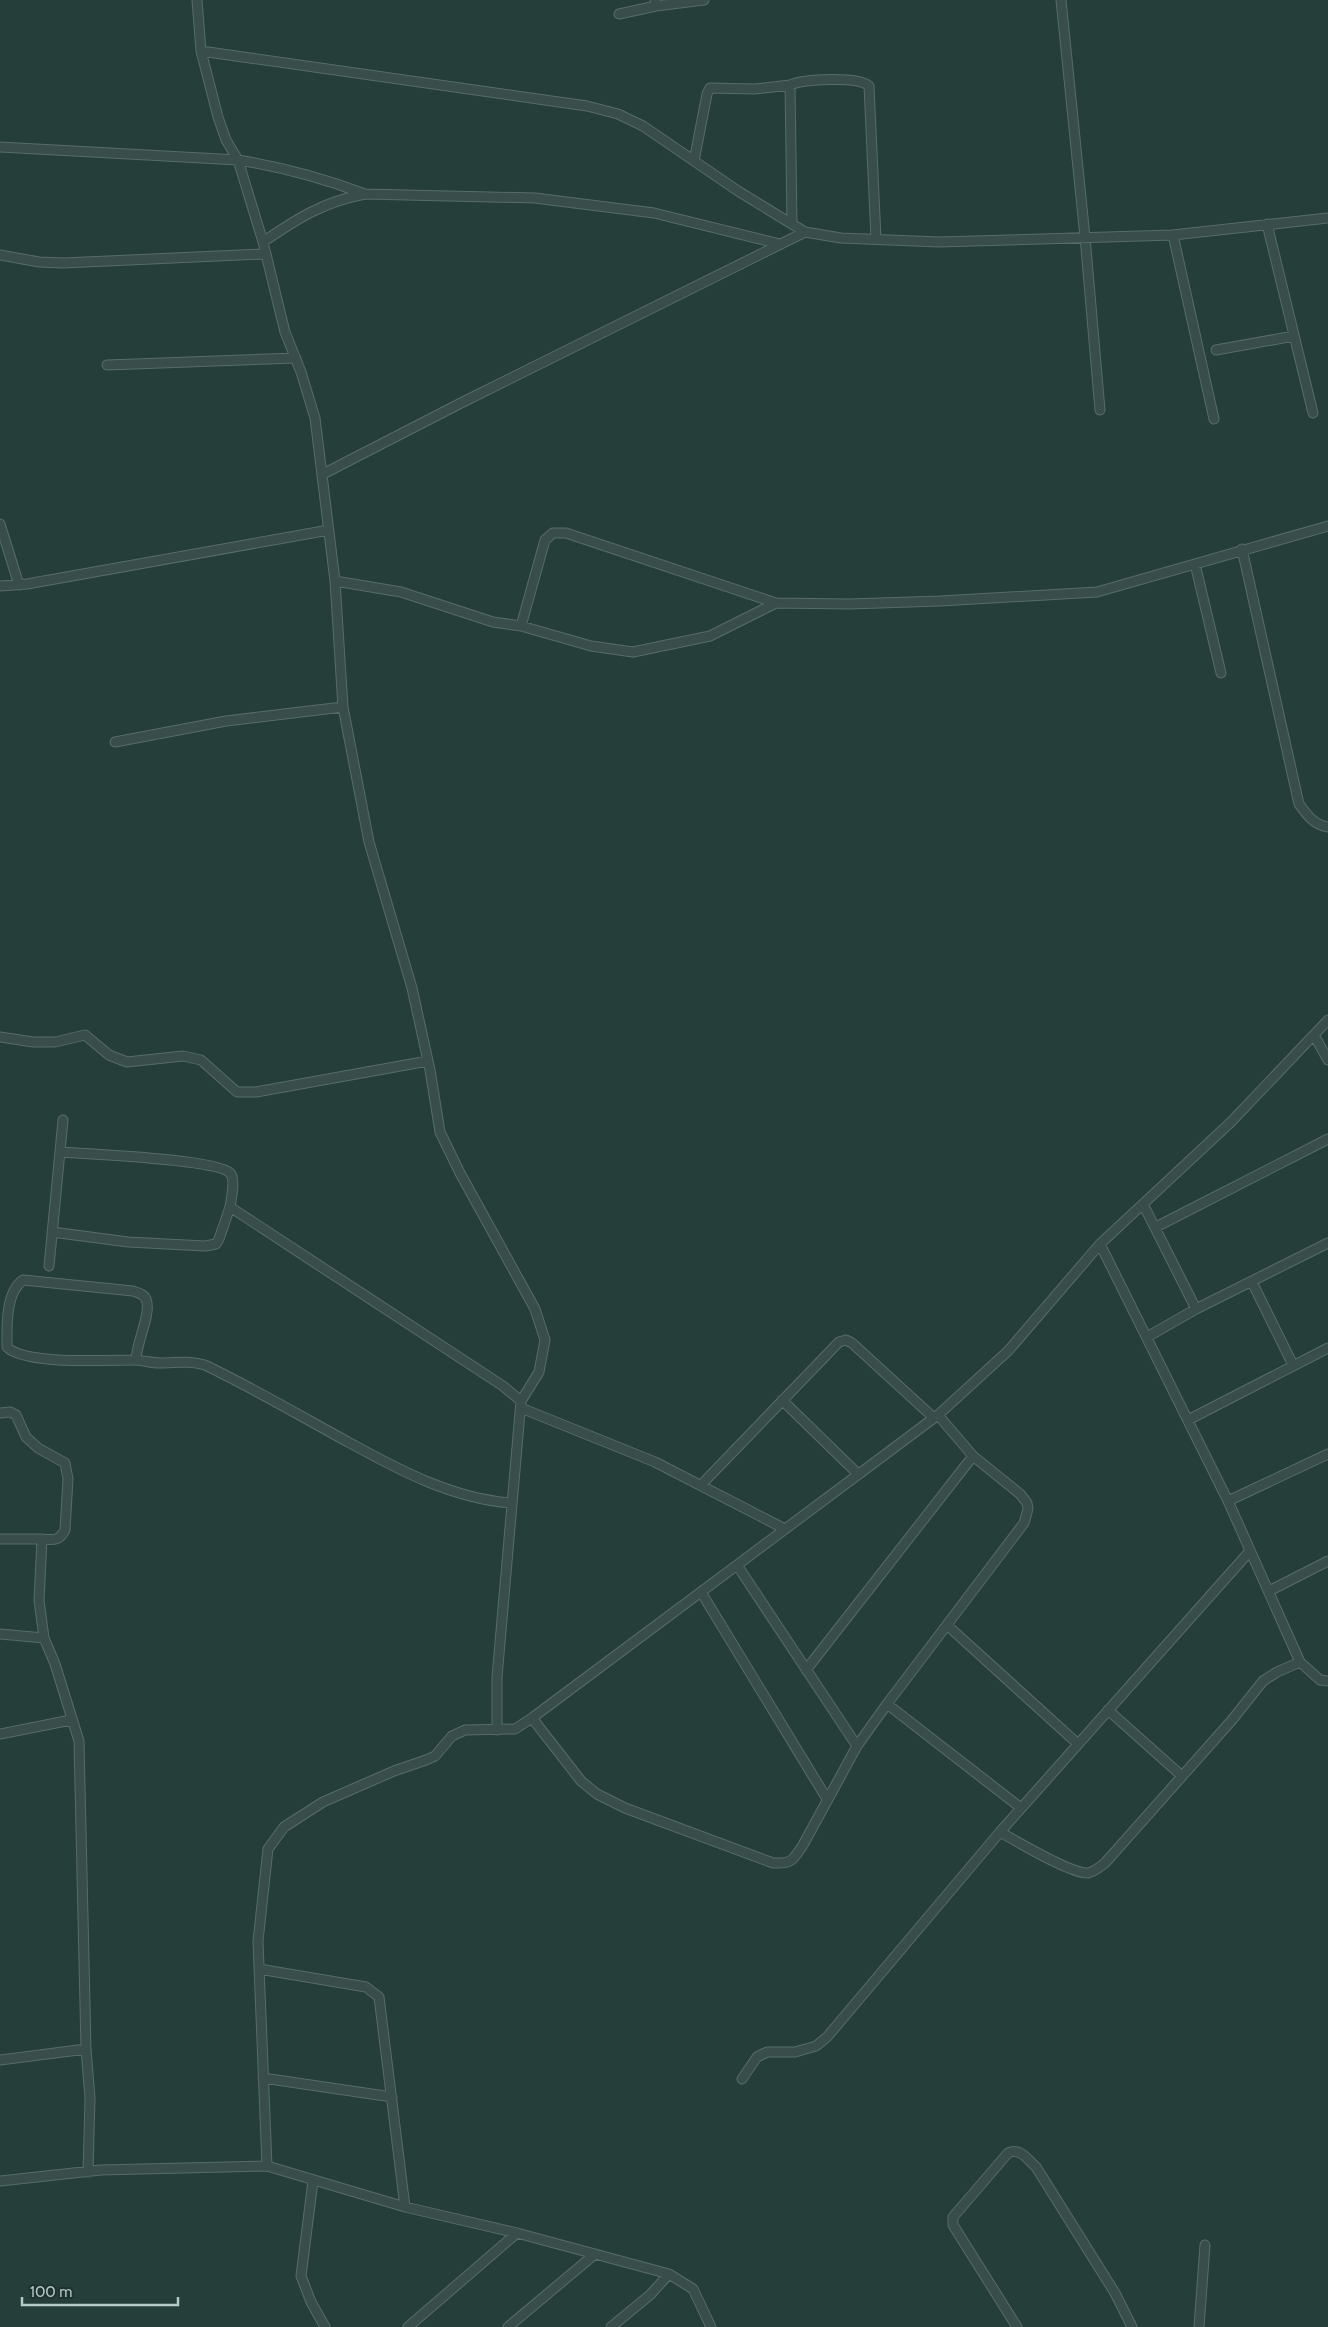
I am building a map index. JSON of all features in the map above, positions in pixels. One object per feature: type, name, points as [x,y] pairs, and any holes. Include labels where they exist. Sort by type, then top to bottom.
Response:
[{"type":"street","points":[[197,0],[201,51],[222,131],[238,160],[263,242],[264,254],[285,332],[296,358],[315,418],[335,580],[343,707],[370,842],[412,988],[428,1061],[440,1132],[535,1309],[545,1340],[539,1372],[521,1404],[510,1503],[497,1677],[497,1730]]},
{"type":"street","points":[[620,14],[655,3],[704,0]]},
{"type":"street","points":[[1061,0],[1086,237],[1100,410]]},
{"type":"street","points":[[201,51],[587,106],[618,114],[643,126],[738,191],[805,232],[840,238],[939,242],[1173,235],[1328,218]]},
{"type":"street","points":[[694,161],[707,94],[710,88],[755,89],[829,80],[860,81],[869,86],[876,239]]},
{"type":"street","points":[[790,85],[792,224]]},
{"type":"street","points":[[0,147],[238,160],[270,165],[319,177],[365,194]]},
{"type":"street","points":[[263,242],[305,214],[344,198],[365,194],[535,198],[654,213],[780,244]]},
{"type":"street","points":[[1267,224],[1313,413]]},
{"type":"street","points":[[323,474],[461,403],[805,232]]},
{"type":"street","points":[[1173,235],[1214,419]]},
{"type":"street","points":[[0,255],[39,262],[63,263],[264,254]]},
{"type":"street","points":[[1216,350],[1294,336]]},
{"type":"street","points":[[107,365],[296,358]]},
{"type":"street","points":[[0,524],[20,585]]},
{"type":"street","points":[[521,626],[545,540],[553,533],[566,533],[776,603],[868,603],[1087,594],[1328,526]]},
{"type":"street","points":[[0,586],[20,585],[329,530]]},
{"type":"street","points":[[1242,549],[1299,804],[1310,819],[1321,826],[1328,827]]},
{"type":"street","points":[[1195,564],[1221,673]]},
{"type":"street","points":[[335,580],[401,592],[493,622],[521,626],[591,646],[633,652],[710,636],[776,603]]},
{"type":"street","points":[[115,742],[226,721],[343,707]]},
{"type":"street","points":[[266,2166],[258,1941],[265,1863],[273,1839],[284,1827],[323,1802],[435,1756],[452,1736],[458,1732],[516,1729],[936,1417],[1008,1351],[1100,1244],[1144,1206],[1231,1122],[1328,1020]]},
{"type":"street","points":[[0,1037],[55,1042],[85,1034],[109,1054],[127,1062],[183,1056],[201,1060],[237,1092],[256,1092],[428,1061]]},
{"type":"street","points":[[1314,1035],[1328,1060]]},
{"type":"street","points":[[49,1266],[63,1120]]},
{"type":"street","points":[[1156,1227],[1328,1139]]},
{"type":"street","points":[[52,1232],[128,1242],[205,1246],[216,1244],[230,1207],[233,1176],[229,1171],[218,1167],[176,1161],[60,1152]]},
{"type":"street","points":[[1144,1206],[1196,1309]]},
{"type":"street","points":[[230,1207],[503,1386],[521,1404],[655,1462],[785,1529]]},
{"type":"street","points":[[1147,1337],[1196,1309],[1328,1243]]},
{"type":"street","points":[[1100,1244],[1228,1501],[1300,1662],[1320,1680],[1328,1681]]},
{"type":"street","points":[[136,1360],[136,1349],[147,1312],[146,1299],[142,1294],[133,1291],[23,1280],[12,1292],[7,1335],[8,1347],[11,1351],[20,1355],[65,1360],[136,1360],[159,1363],[188,1360],[206,1365],[396,1468],[447,1490],[489,1502],[510,1503]]},
{"type":"street","points":[[1252,1282],[1293,1365]]},
{"type":"street","points":[[532,1718],[581,1781],[597,1794],[625,1808],[773,1863],[787,1864],[803,1845],[857,1746],[886,1704],[948,1626],[1024,1523],[1028,1509],[1027,1503],[1020,1494],[973,1456],[936,1417],[852,1343],[846,1340],[839,1342],[701,1485]]},
{"type":"street","points":[[1188,1420],[1328,1348]]},
{"type":"street","points":[[782,1400],[858,1474]]},
{"type":"street","points":[[0,1413],[10,1412],[16,1415],[26,1437],[38,1448],[65,1463],[68,1479],[65,1530],[62,1537],[56,1540],[0,1539]]},
{"type":"street","points":[[1228,1501],[1328,1455]]},
{"type":"street","points":[[806,1670],[973,1456]]},
{"type":"street","points":[[42,1539],[39,1600],[44,1638],[79,1741],[86,2049],[90,2098],[88,2172]]},
{"type":"street","points":[[742,2079],[757,2057],[767,2052],[795,2052],[816,2046],[827,2037],[1000,1832],[1250,1551]]},
{"type":"street","points":[[1269,1591],[1328,1561]]},
{"type":"street","points":[[737,1565],[857,1746]]},
{"type":"street","points":[[701,1592],[827,1798]]},
{"type":"street","points":[[948,1626],[1078,1744]]},
{"type":"street","points":[[0,1634],[44,1638]]},
{"type":"street","points":[[1000,1832],[1067,1867],[1086,1873],[1092,1872],[1105,1863],[1264,1681],[1277,1672],[1300,1662]]},
{"type":"street","points":[[886,1704],[1021,1808]]},
{"type":"street","points":[[1108,1710],[1182,1776]]},
{"type":"street","points":[[0,1734],[71,1720]]},
{"type":"street","points":[[259,1969],[366,1987],[377,1993],[380,1997],[405,2207]]},
{"type":"street","points":[[0,2060],[86,2049]]},
{"type":"street","points":[[263,2078],[392,2097]]},
{"type":"street","points":[[1017,2327],[953,2225],[954,2217],[1008,2153],[1014,2150],[1019,2152],[1036,2168],[1115,2293],[1132,2327]]},
{"type":"street","points":[[0,2181],[88,2172],[266,2166],[405,2207],[517,2233],[669,2274],[693,2289],[711,2327]]},
{"type":"street","points":[[312,2181],[301,2276],[311,2302],[325,2327]]},
{"type":"street","points":[[408,2327],[517,2233]]},
{"type":"street","points":[[1199,2327],[1205,2245]]},
{"type":"street","points":[[508,2327],[595,2254]]},
{"type":"street","points":[[610,2327],[650,2295],[669,2274]]}]
